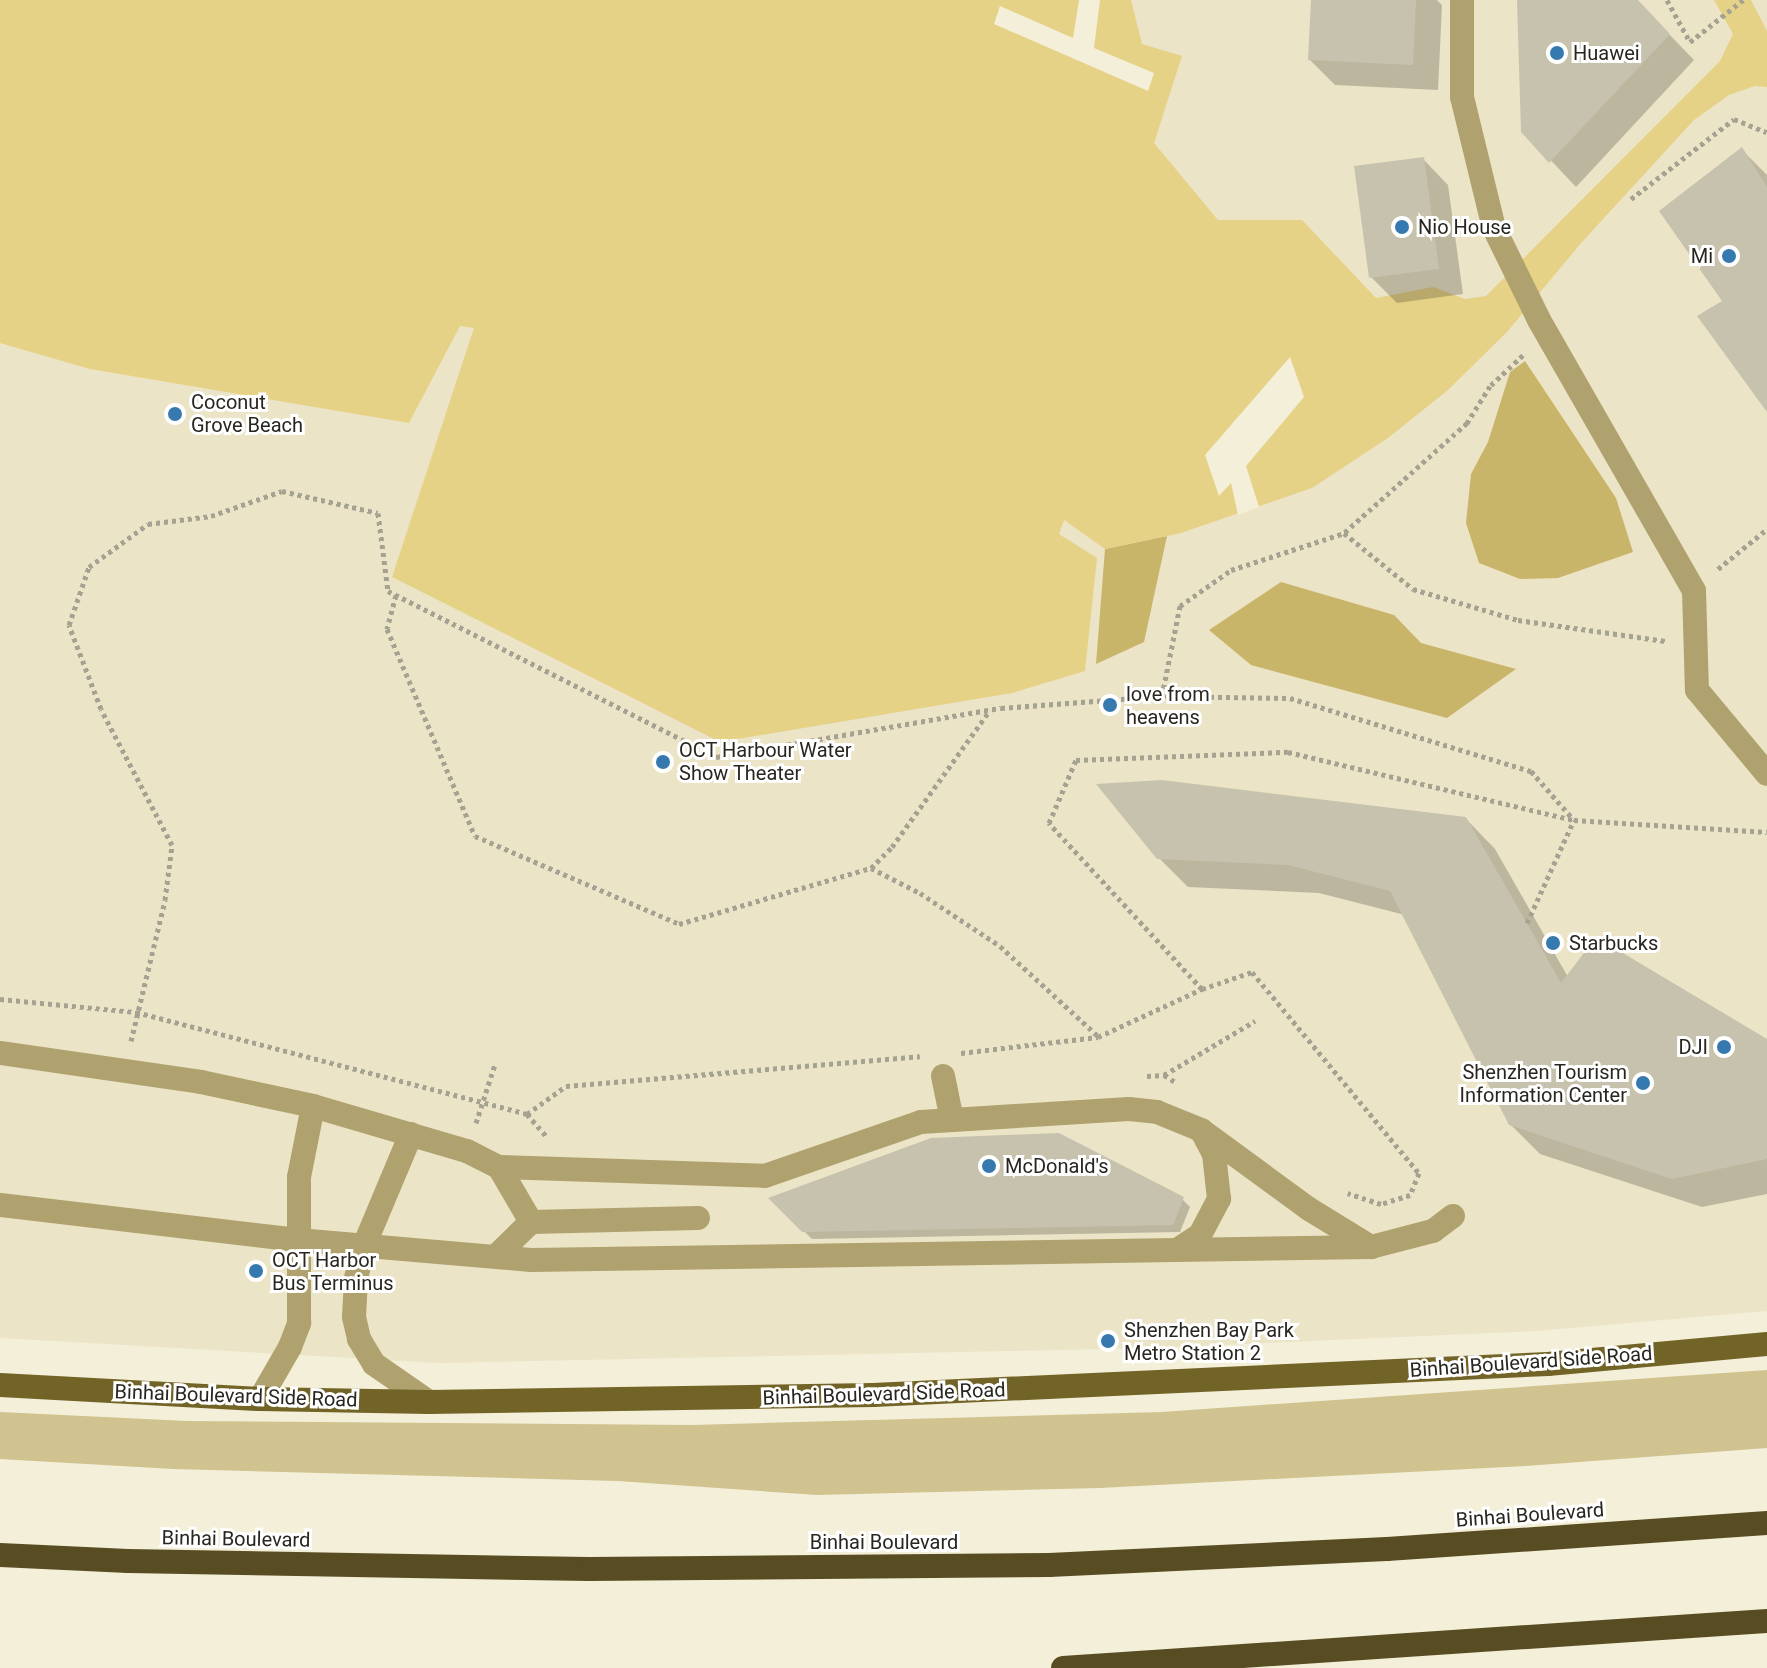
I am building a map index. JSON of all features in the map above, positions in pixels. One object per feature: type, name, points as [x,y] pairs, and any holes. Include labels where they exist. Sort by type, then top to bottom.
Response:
[{"type":"highway","name":"Binhai Boulevard","points":[[0,1555],[128,1561],[589,1569],[1049,1565],[1387,1549],[1767,1523]]},
{"type":"highway","points":[[1063,1668],[1767,1621]]},
{"type":"main road","name":"Binhai Boulevard Side Road","points":[[0,1385],[260,1399],[429,1402],[842,1396],[1548,1364],[1767,1344]]},
{"type":"street","points":[[1462,0],[1462,97],[1494,228],[1544,328],[1694,591],[1697,690],[1767,774]]},
{"type":"street","points":[[0,1053],[126,1070],[313,1106],[467,1151],[499,1167],[765,1176],[921,1122],[1129,1109],[1157,1112],[1201,1130],[1309,1209],[1371,1247]]},
{"type":"street","points":[[943,1076],[952,1120]]},
{"type":"street","points":[[260,1399],[290,1347],[299,1323],[299,1177],[313,1106]]},
{"type":"street","points":[[1180,1248],[1200,1235],[1219,1199],[1214,1154],[1201,1130]]},
{"type":"street","points":[[411,1134],[364,1246],[354,1294],[359,1339],[381,1371],[429,1402]]},
{"type":"street","points":[[499,1167],[531,1222]]},
{"type":"street","points":[[0,1205],[298,1240],[531,1260],[1371,1247],[1433,1231],[1453,1216]]},
{"type":"street","points":[[496,1256],[531,1222],[698,1218]]},
{"type":"path","points":[[1667,0],[1690,42],[1743,0]]},
{"type":"path","points":[[1631,199],[1734,119],[1767,132]]},
{"type":"path","points":[[1162,696],[1180,606],[1231,570],[1344,533],[1467,423],[1490,386],[1525,352],[1544,328]]},
{"type":"path","points":[[126,1070],[136,1012],[165,900],[172,845],[101,709],[69,625],[89,567],[148,524],[211,516],[282,491],[378,513],[388,591],[716,757],[990,710],[1162,696],[1290,698],[1531,771],[1574,820]]},
{"type":"path","points":[[1694,591],[1767,529]]},
{"type":"path","points":[[1344,533],[1413,589],[1518,620],[1695,645]]},
{"type":"path","points":[[396,595],[387,629],[475,836],[679,924],[871,868],[892,847],[990,710]]},
{"type":"path","points":[[956,1053],[1098,1037],[1202,989],[1049,823],[1076,760],[1288,752],[1574,820],[1767,832]]},
{"type":"path","points":[[1527,923],[1574,820]]},
{"type":"path","points":[[871,868],[920,893],[1000,946],[1098,1037]]},
{"type":"path","points":[[0,999],[136,1012],[483,1101]]},
{"type":"path","points":[[1164,1075],[1255,1021]]},
{"type":"path","points":[[527,1114],[566,1086],[928,1055]]},
{"type":"path","points":[[467,1151],[495,1064]]},
{"type":"shaded area","points":[[0,0],[1767,0],[1767,1311],[1536,1331],[1155,1348],[439,1363],[0,1338]]},
{"type":"shaded area","points":[[0,0],[1131,0],[1142,44],[1182,56],[1154,143],[1218,220],[1302,220],[1376,298],[1433,287],[1465,299],[1486,296],[1720,61],[1733,34],[1714,0],[1751,0],[1767,31],[1767,87],[1755,86],[1729,95],[1694,120],[1582,242],[1507,332],[1448,390],[1388,438],[1312,488],[1181,533],[1105,549],[1064,520],[1059,534],[1097,558],[1085,671],[1012,693],[720,742],[392,577],[474,328],[460,326],[409,423],[90,369],[0,343]]},
{"type":"shaded area","points":[[1525,361],[1616,498],[1633,552],[1558,578],[1520,579],[1479,563],[1466,523],[1471,474],[1488,442],[1510,372]]},
{"type":"shaded area","points":[[1167,536],[1144,642],[1096,664],[1105,549]]},
{"type":"shaded area","points":[[1281,582],[1394,615],[1421,643],[1516,669],[1447,718],[1251,665],[1209,630]]},
{"type":"shaded area","points":[[1767,1370],[1767,1448],[1526,1466],[1100,1488],[817,1495],[618,1481],[173,1469],[0,1459],[0,1412],[187,1421],[692,1425],[1162,1412]]},
{"type":"pier","points":[[1079,0],[1100,0],[1094,48],[1154,73],[1148,91],[994,24],[1000,6],[1073,38]]},
{"type":"pier","points":[[1290,357],[1304,397],[1246,466],[1259,507],[1238,515],[1231,483],[1219,496],[1205,455]]},
{"type":"building","points":[[1311,0],[1416,0],[1413,65],[1308,60]]},
{"type":"building","points":[[1517,0],[1638,0],[1670,34],[1549,163],[1521,132]]},
{"type":"building","name":"Mi","points":[[1742,147],[1767,187],[1767,412],[1697,316],[1722,301],[1659,211]]},
{"type":"building","points":[[1424,157],[1439,269],[1369,278],[1354,166]]},
{"type":"building","points":[[1162,780],[1466,817],[1561,983],[1596,937],[1767,1039],[1767,1159],[1672,1179],[1509,1125],[1390,891],[1288,865],[1157,859],[1096,784]]},
{"type":"building","name":"McDonald's","points":[[1059,1133],[1184,1197],[1173,1225],[802,1232],[768,1198],[931,1138]]},
{"type":"place","name":"Huawei","points":[[1557,53]]},
{"type":"place","name":"Nio House","points":[[1402,227]]},
{"type":"place","name":"Mi","points":[[1729,256]]},
{"type":"place","name":"Coconut Grove Beach","points":[[175,414]]},
{"type":"place","name":"love from heavens","points":[[1110,705]]},
{"type":"place","name":"OCT Harbour Water Show Theater","points":[[663,762]]},
{"type":"place","name":"Starbucks","points":[[1553,943]]},
{"type":"place","name":"DJI","points":[[1724,1047]]},
{"type":"place","name":"Shenzhen Tourism Information Center","points":[[1643,1083]]},
{"type":"place","name":"McDonald's","points":[[989,1166]]},
{"type":"place","name":"OCT Harbor Bus Terminus","points":[[256,1271]]},
{"type":"place","name":"Shenzhen Bay Park Metro Station 2","points":[[1108,1341]]}]
